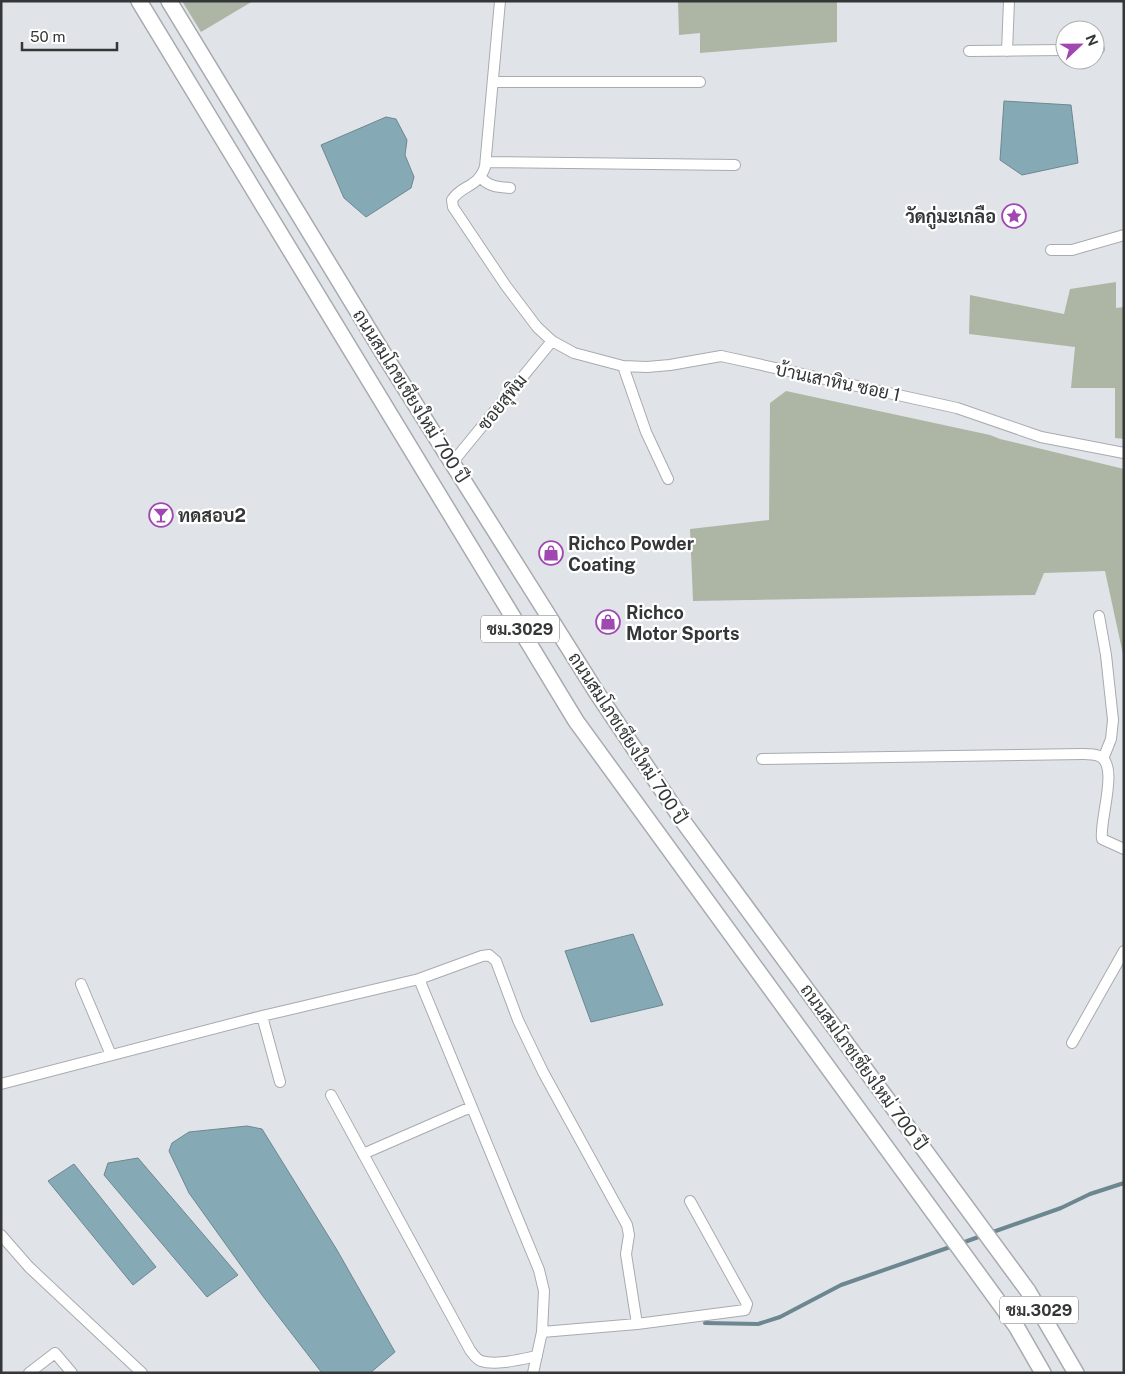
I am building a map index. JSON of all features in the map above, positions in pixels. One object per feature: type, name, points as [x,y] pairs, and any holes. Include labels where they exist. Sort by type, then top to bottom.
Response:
[{"type":"main road","name":"ถนนสมโภชเชียงใหม่ 700 ปี","points":[[139,1],[576,721],[1016,1326],[1043,1373]]},
{"type":"main road","name":"ถนนสมโภชเชียงใหม่ 700 ปี","points":[[169,1],[452,463],[597,693],[685,824],[1028,1291],[1076,1373]]},
{"type":"street","points":[[500,1],[486,162],[481,178],[487,184],[494,187],[510,188]]},
{"type":"street","points":[[1007,51],[1009,1]]},
{"type":"street","points":[[969,51],[1055,50]]},
{"type":"street","points":[[493,82],[700,82]]},
{"type":"street","points":[[486,162],[735,165]]},
{"type":"street","name":"บ้านเสาหิน ซอย 1","points":[[481,178],[455,195],[452,200],[453,207],[506,286],[537,326],[552,341],[574,353],[624,366],[647,367],[721,356],[957,408],[1041,436],[1124,453]]},
{"type":"street","points":[[1051,250],[1072,250],[1124,235]]},
{"type":"street","name":"ซอยสุพิม","points":[[452,463],[552,341]]},
{"type":"street","points":[[624,366],[646,432],[668,479]]},
{"type":"street","points":[[1099,616],[1111,692],[1113,720],[1111,739],[1103,759]]},
{"type":"street","points":[[762,759],[1083,754],[1099,756],[1108,766],[1109,776],[1102,838],[1124,849]]},
{"type":"street","points":[[1072,1043],[1124,951]]},
{"type":"street","points":[[1,1084],[262,1016],[418,979],[489,955],[496,961],[518,1020],[543,1072],[628,1225],[629,1235],[626,1254],[637,1324]]},
{"type":"street","points":[[418,979],[539,1270],[544,1291],[542,1332],[534,1373]]},
{"type":"street","points":[[81,984],[111,1055]]},
{"type":"street","points":[[262,1016],[280,1082]]},
{"type":"street","points":[[331,1095],[470,1350],[481,1361],[498,1362],[537,1356]]},
{"type":"street","points":[[363,1154],[471,1107]]},
{"type":"street","points":[[542,1332],[637,1324],[745,1310],[748,1304],[690,1200]]},
{"type":"street","points":[[1,1235],[29,1267],[142,1373]]},
{"type":"street","points":[[29,1373],[55,1353],[72,1373]]},
{"type":"green space","points":[[182,1],[253,1],[201,32]]},
{"type":"green space","points":[[678,1],[837,1],[837,42],[700,53],[700,33],[679,35]]},
{"type":"green space","points":[[1116,282],[1116,308],[1124,307],[1124,439],[1115,438],[1115,388],[1071,388],[1075,347],[969,334],[970,295],[1064,314],[1070,289]]},
{"type":"green space","points":[[786,391],[990,435],[1124,469],[1124,659],[1105,571],[1044,573],[1035,595],[693,601],[690,529],[769,520],[770,403]]},
{"type":"water","points":[[1004,101],[1071,105],[1078,163],[1022,175],[1000,160]]},
{"type":"water","points":[[386,117],[396,119],[407,140],[405,155],[414,177],[411,188],[366,217],[344,198],[321,145]]},
{"type":"water","points":[[633,934],[663,1005],[591,1022],[565,951]]},
{"type":"water","points":[[247,1126],[262,1129],[337,1250],[395,1352],[370,1373],[322,1373],[262,1295],[189,1193],[169,1151],[172,1143],[189,1132]]},
{"type":"water","points":[[138,1158],[238,1275],[207,1297],[104,1175],[108,1163]]},
{"type":"water","points":[[74,1164],[156,1267],[133,1285],[48,1181]]},
{"type":"waterway","points":[[990,1233],[1061,1208],[1090,1194],[1124,1183]]},
{"type":"waterway","points":[[959,1244],[984,1235]]},
{"type":"waterway","points":[[705,1323],[758,1324],[780,1317],[841,1285],[953,1246]]},
{"type":"place","name":"วัดกู่มะเกลือ","points":[[1014,216]]},
{"type":"place","name":"ทดสอบ2","points":[[161,515]]},
{"type":"place","name":"Richco Powder Coating","points":[[551,553]]},
{"type":"place","name":"Richco Motor Sports","points":[[608,622]]}]
